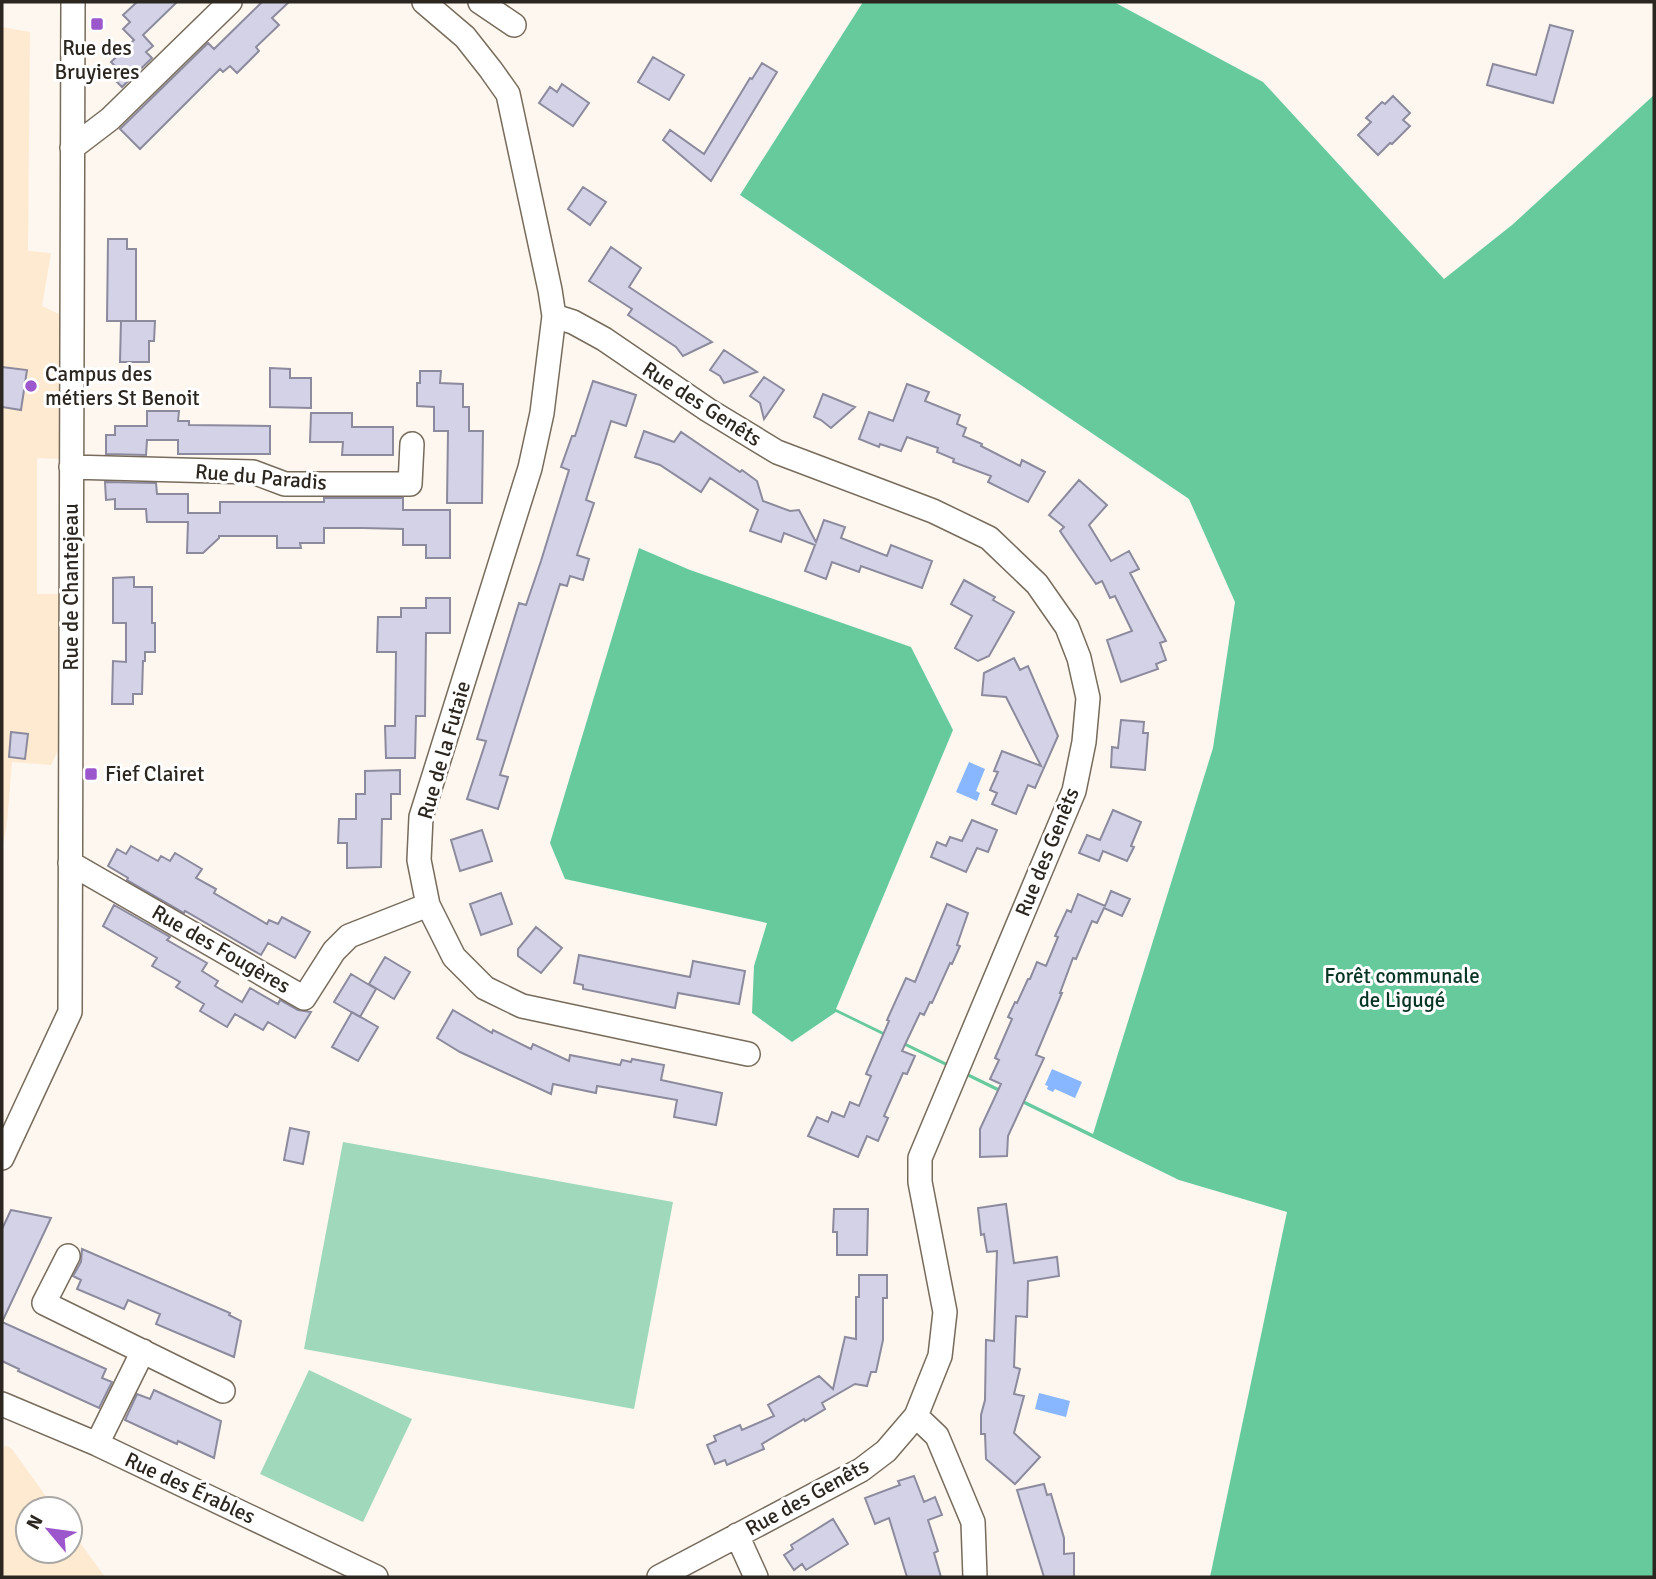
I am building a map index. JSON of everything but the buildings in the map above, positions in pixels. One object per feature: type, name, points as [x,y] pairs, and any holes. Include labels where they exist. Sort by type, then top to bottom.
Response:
[{"type":"street","name":"Rue de Chantejeau","points":[[2,1158],[70,1012],[73,2]]},
{"type":"street","points":[[72,148],[110,119],[230,2]]},
{"type":"street","points":[[424,2],[466,37],[508,94],[554,316]]},
{"type":"street","points":[[480,2],[514,25]]},
{"type":"street","name":"Rue de la Futaie","points":[[554,316],[542,414],[530,468],[421,817],[419,860],[428,905],[454,957],[485,988],[522,1006],[748,1054]]},
{"type":"street","name":"Rue des Genêts","points":[[554,316],[573,322],[604,340],[708,410],[777,452],[933,511],[989,538],[1037,584],[1067,628],[1079,658],[1088,698],[1084,742],[1074,791],[920,1158],[920,1182],[945,1312],[940,1356],[916,1416],[886,1451],[861,1471],[659,1577]]},
{"type":"street","name":"Rue du Paradis","points":[[71,467],[254,472],[285,484],[410,484],[412,444]]},
{"type":"street","name":"Rue des Fougères","points":[[70,863],[304,998],[334,951],[349,936],[428,905]]},
{"type":"street","points":[[68,1256],[44,1303],[223,1391]]},
{"type":"street","points":[[97,1444],[143,1352]]},
{"type":"street","name":"Rue des Érables","points":[[2,1404],[97,1444],[376,1577]]},
{"type":"street","points":[[916,1416],[937,1436],[973,1522],[975,1577]]},
{"type":"street","points":[[737,1535],[756,1577]]},
{"type":"shaded area","name":"Campus des métiers St Benoit","points":[[2,27],[30,32],[28,251],[51,253],[42,306],[61,315],[60,459],[37,458],[37,594],[61,594],[59,748],[51,765],[12,762],[2,849]]},
{"type":"shaded area","points":[[5,1445],[12,1449],[45,1495],[14,1495],[14,1565],[84,1565],[84,1548],[105,1577],[2,1577]]},
{"type":"green space","name":"Forêt communale de Ligugé","points":[[863,2],[1114,2],[1263,82],[1444,279],[1512,225],[1654,95],[1654,1577],[1210,1577],[1287,1212],[1179,1180],[836,1012],[792,1042],[752,1013],[754,966],[767,923],[565,879],[550,843],[639,548],[690,570],[911,647],[953,730],[836,1009],[1093,1134],[1213,748],[1235,602],[1189,499],[740,195]]},
{"type":"green space","points":[[343,1142],[673,1202],[634,1409],[304,1349]]},
{"type":"green space","points":[[309,1370],[412,1419],[363,1522],[260,1474]]},
{"type":"water","points":[[969,762],[985,769],[976,791],[980,793],[977,801],[956,792]]},
{"type":"water","points":[[1052,1069],[1082,1082],[1075,1098],[1055,1089],[1053,1092],[1047,1089],[1048,1086],[1045,1085]]},
{"type":"water","points":[[1039,1393],[1070,1401],[1066,1417],[1035,1409]]},
{"type":"place","name":"Rue des Bruyieres","points":[[97,24]]},
{"type":"place","name":"Campus des métiers St Benoit","points":[[31,386]]},
{"type":"place","name":"Fief Clairet","points":[[91,774]]}]
